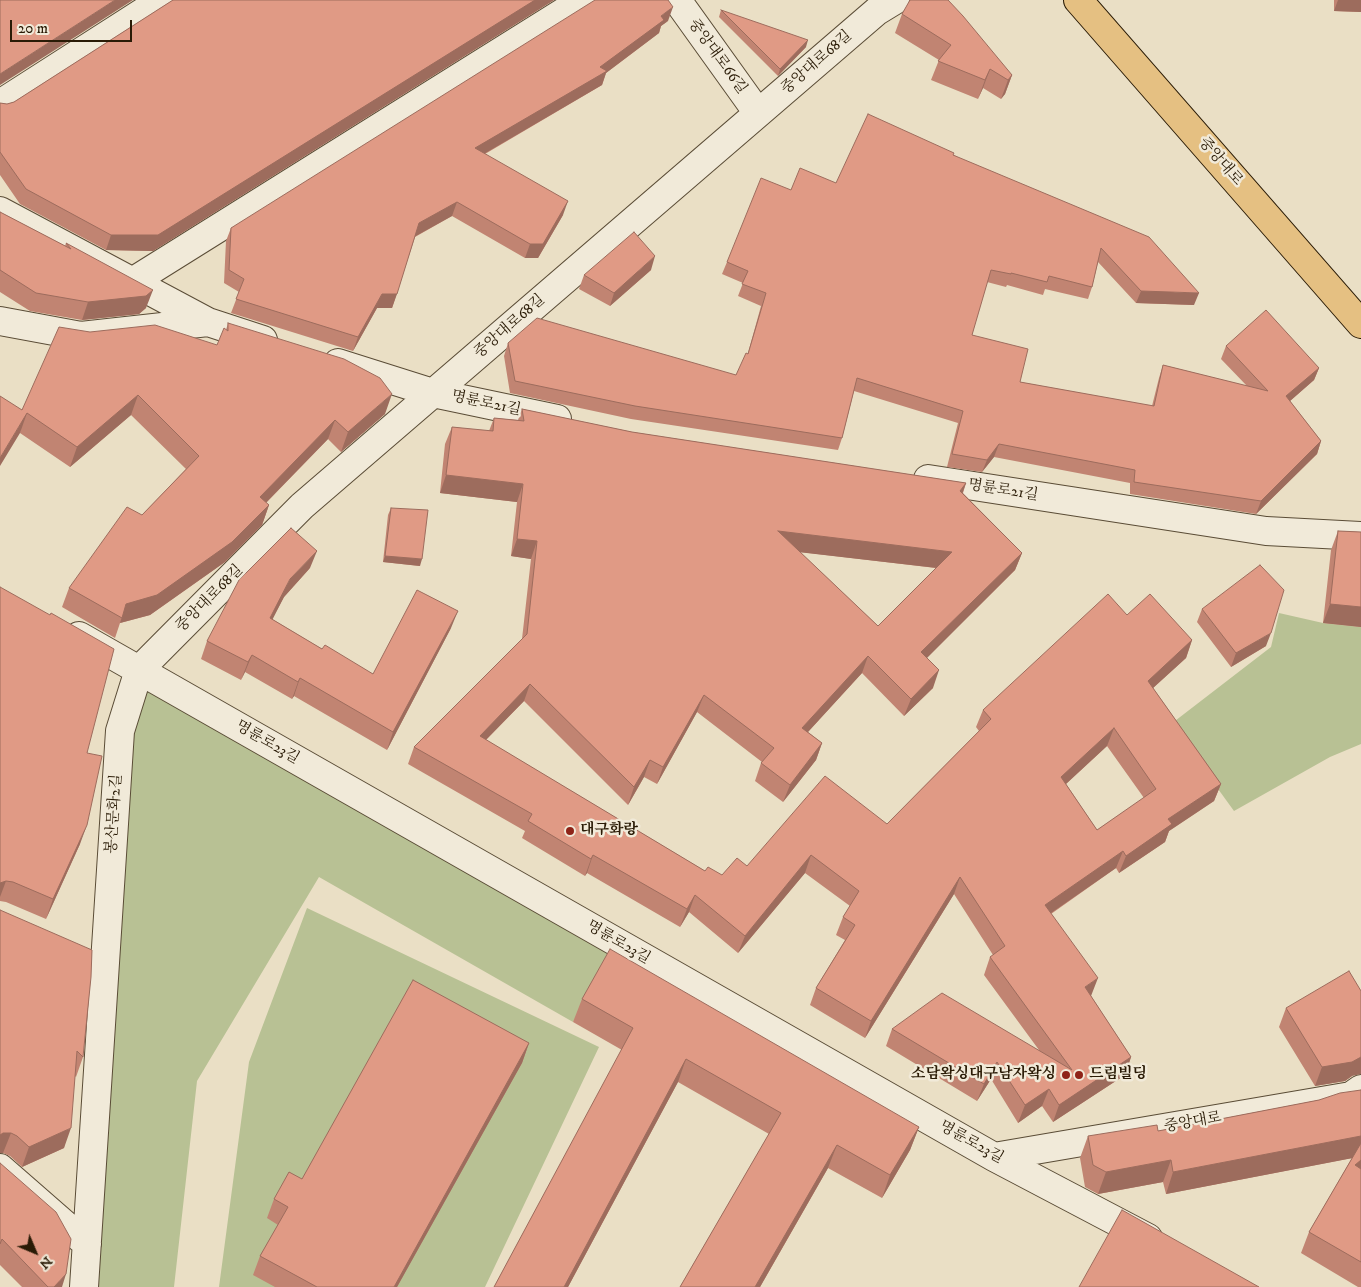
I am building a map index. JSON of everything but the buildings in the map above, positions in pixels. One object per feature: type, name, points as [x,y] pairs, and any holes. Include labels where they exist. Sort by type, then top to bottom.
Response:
[{"type":"main road","name":"중앙대로","points":[[1078,0],[1361,324]]},
{"type":"street","points":[[0,104],[162,0]]},
{"type":"street","points":[[132,282],[583,0]]},
{"type":"street","name":"중앙대로66길","points":[[677,0],[758,113]]},
{"type":"street","name":"중앙대로68길","points":[[138,670],[302,506],[877,11],[895,0]]},
{"type":"street","points":[[0,212],[208,322],[283,346]]},
{"type":"street","points":[[0,321],[81,336],[208,322]]},
{"type":"street","name":"명륜로21길","points":[[311,355],[433,393],[580,424]]},
{"type":"street","name":"명륜로21길","points":[[903,476],[1266,531],[1361,536]]},
{"type":"street","name":"명륜로23길","points":[[61,625],[994,1157],[1174,1251]]},
{"type":"street","name":"봉산문화2길","points":[[84,1287],[120,731],[138,670]]},
{"type":"street","points":[[78,950],[105,961]]},
{"type":"street","name":"중앙대로","points":[[994,1157],[1351,1096],[1361,1089]]},
{"type":"street","points":[[0,1168],[87,1244]]},
{"type":"green space","points":[[1279,613],[1323,623],[1361,627],[1361,744],[1330,757],[1234,811],[1171,724],[1271,647]]},
{"type":"green space","points":[[139,670],[620,944],[573,1022],[319,877],[197,1081],[174,1287],[84,1287]]},
{"type":"green space","points":[[307,908],[599,1047],[485,1287],[219,1287],[249,1062]]},
{"type":"place","name":"대구화랑","points":[[570,831]]},
{"type":"place","name":"소담왁싱대구남자왁싱","points":[[1066,1075]]},
{"type":"place","name":"드림빌딩","points":[[1079,1075]]}]
